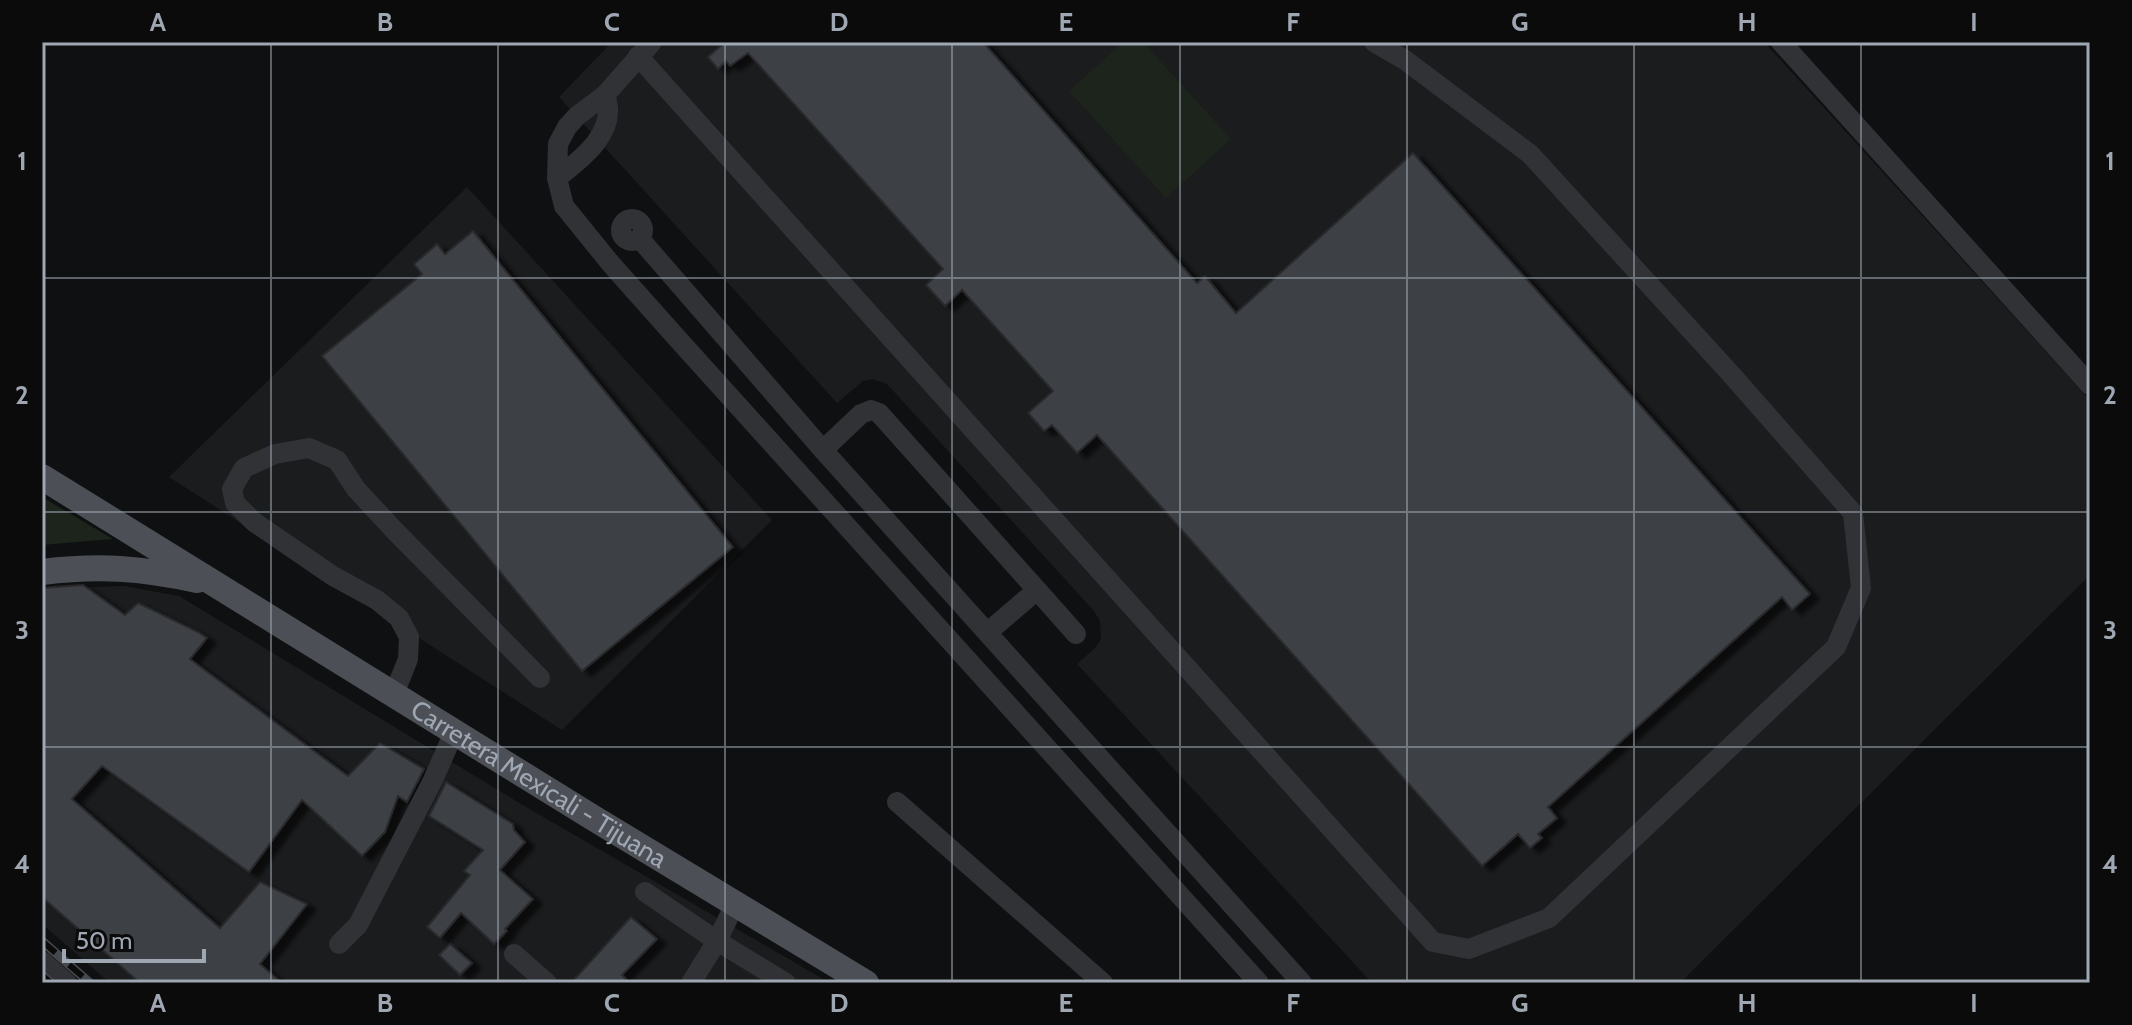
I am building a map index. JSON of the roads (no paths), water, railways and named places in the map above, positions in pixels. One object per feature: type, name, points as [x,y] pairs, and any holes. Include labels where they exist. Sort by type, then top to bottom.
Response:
[{"type":"main road","name":"Carretera Mexicali - Tijuana","points":[[42,477],[866,983]]},
{"type":"main road","name":"Carretera Mexicali - Tijuana","points":[[42,572],[120,567],[213,583]]},
{"type":"lane","points":[[1259,983],[611,264],[564,206],[557,178],[558,144],[577,116],[605,95],[645,49],[1433,942],[1469,949],[1549,918],[1836,647],[1861,588],[1853,513],[1730,373],[1530,154],[1405,60],[1374,42]]},
{"type":"lane","points":[[1781,42],[2090,385]]},
{"type":"lane","points":[[557,178],[577,163],[606,126],[610,115],[605,95]]},
{"type":"lane","points":[[640,239],[823,450],[1302,983]]},
{"type":"lane","points":[[823,450],[861,414],[871,410],[879,413],[1076,634]]},
{"type":"lane","points":[[394,694],[408,659],[409,648],[409,637],[399,618],[377,600],[333,576],[244,513],[235,503],[232,489],[244,468],[275,454],[309,448],[337,460],[356,489],[540,678]]},
{"type":"lane","points":[[988,632],[1037,590]]},
{"type":"lane","points":[[339,944],[358,925],[433,780],[454,732]]},
{"type":"lane","points":[[897,802],[1103,983]]},
{"type":"lane","points":[[645,892],[786,983]]},
{"type":"lane","points":[[691,983],[735,904]]},
{"type":"lane","points":[[514,954],[547,983]]},
{"type":"lane","points":[[42,961],[67,983]]},
{"type":"railway","points":[[42,941],[90,983]]},
{"type":"railway","points":[[42,975],[51,983]]}]
